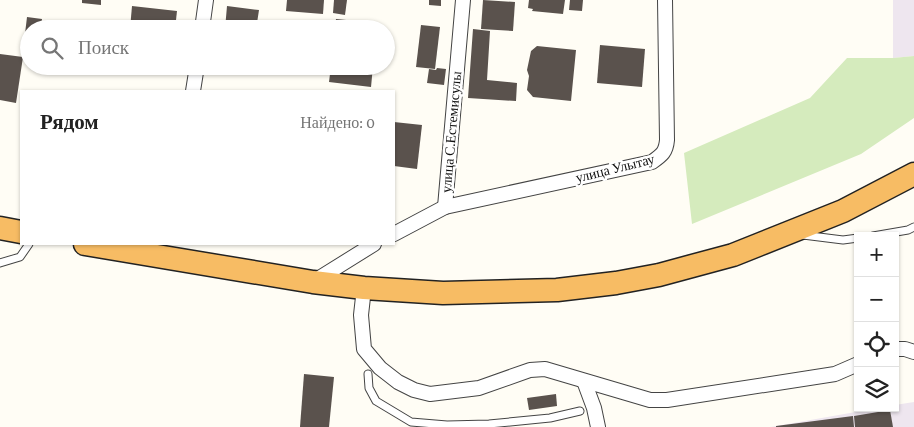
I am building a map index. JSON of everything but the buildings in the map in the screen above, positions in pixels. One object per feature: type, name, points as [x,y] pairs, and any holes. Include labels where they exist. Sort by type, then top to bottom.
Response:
[{"type":"highway","points":[[97,245],[166,251],[313,282],[364,288],[443,293],[557,290],[616,283],[658,275],[733,255],[843,211],[914,174]]},
{"type":"highway","points":[[0,228],[20,232]]},
{"type":"street","points":[[203,20],[206,0]]},
{"type":"street","name":"улица С.Естемисулы","points":[[395,233],[445,207],[463,0]]},
{"type":"street","name":"улица Улытау","points":[[445,207],[652,162],[662,156],[668,140],[666,0]]},
{"type":"street","points":[[193,90],[196,75]]},
{"type":"street","points":[[313,282],[372,245]]},
{"type":"street","points":[[364,288],[360,315],[364,349],[371,368],[380,368],[398,382],[414,390],[430,394],[479,388],[530,370],[545,369],[650,400],[667,400],[836,374],[854,366]]},
{"type":"street","points":[[899,349],[914,352]]},
{"type":"street","points":[[584,381],[587,409],[598,427]]},
{"type":"lane","points":[[896,232],[914,227]]},
{"type":"lane","points":[[790,233],[843,240],[854,239]]},
{"type":"lane","points":[[0,263],[20,257],[29,245]]},
{"type":"lane","points":[[371,368],[369,388],[376,402],[411,422],[447,426],[489,424],[550,418],[587,409]]},
{"type":"shaded area","points":[[893,0],[914,0],[914,56],[893,58]]},
{"type":"shaded area","points":[[914,402],[914,427],[771,427],[855,412],[899,412],[899,404]]},
{"type":"green space","points":[[914,56],[914,118],[861,154],[692,224],[684,153],[810,98],[847,58]]}]
